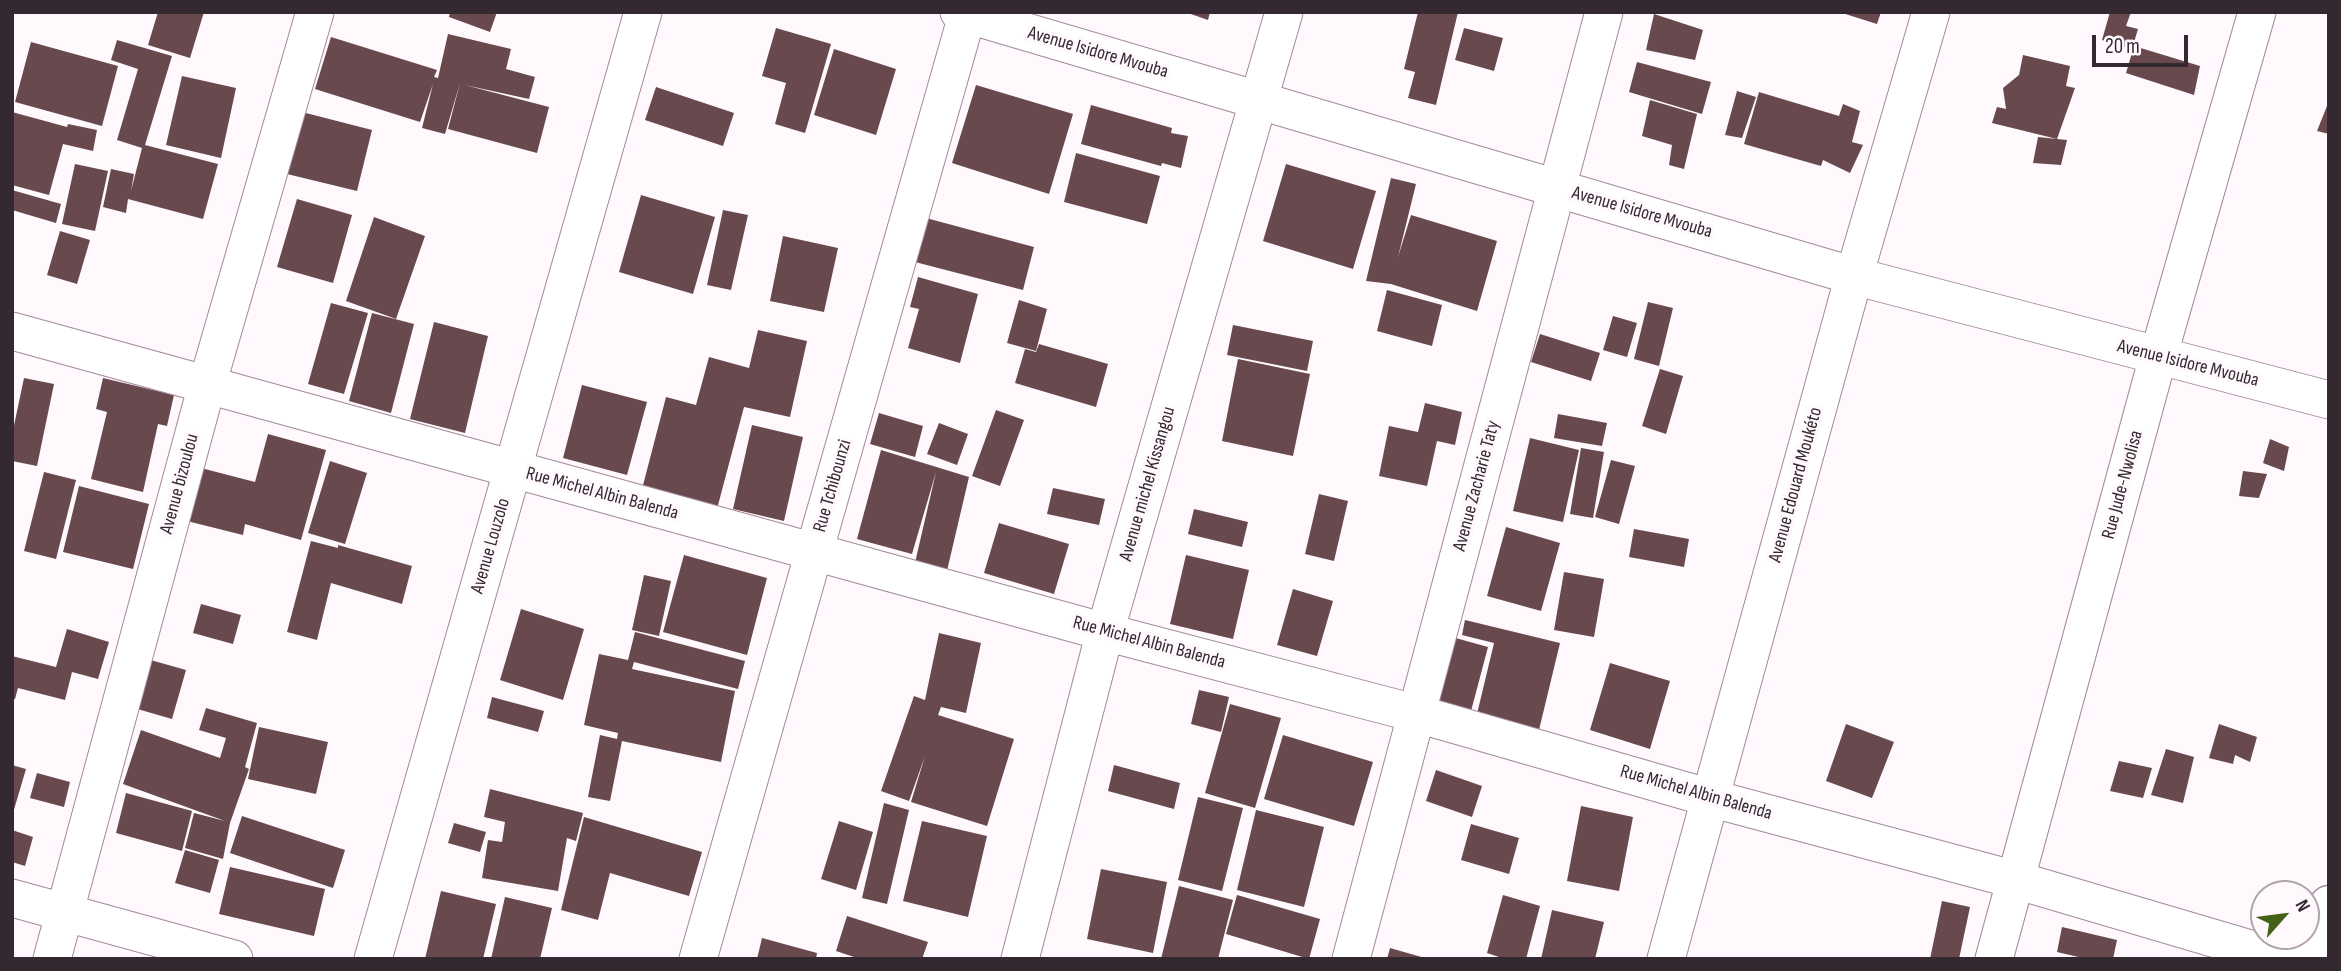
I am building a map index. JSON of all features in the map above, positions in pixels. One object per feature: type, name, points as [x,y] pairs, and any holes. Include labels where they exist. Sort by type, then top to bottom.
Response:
[{"type":"street","name":"Avenue bizoulou","points":[[52,959],[207,385],[315,12]]},
{"type":"street","name":"Avenue Louzolo","points":[[373,959],[643,12]]},
{"type":"street","name":"Avenue michel Kissangou","points":[[1020,959],[1105,632],[1284,12]]},
{"type":"street","name":"Avenue Zacharie Taty","points":[[1351,959],[1604,12]]},
{"type":"street","name":"Avenue Edouard Moukéto","points":[[1666,959],[1854,275],[1931,12]]},
{"type":"street","name":"Rue Jude-Nwolisa","points":[[1994,959],[2158,357],[2257,12]]},
{"type":"street","name":"Avenue Isidore Mvouba","points":[[964,13],[1854,275],[2329,400]]},
{"type":"street","name":"Rue Tchibounzi","points":[[698,959],[815,552],[964,13]]},
{"type":"street","name":"Rue Michel Albin Balenda","points":[[12,331],[1105,632],[1418,714],[1710,798],[2016,880],[2284,959]]},
{"type":"street","points":[[12,898],[234,959]]},
{"type":"street","points":[[2314,959],[2329,905]]},
{"type":"building","points":[[158,12],[204,12],[190,58],[148,45]]},
{"type":"building","points":[[450,12],[497,12],[490,32],[449,17]]},
{"type":"building","points":[[1185,12],[1210,12],[1208,20]]},
{"type":"building","points":[[1418,12],[1458,12],[1436,105],[1408,98],[1415,72],[1404,69]]},
{"type":"building","points":[[1839,12],[1881,12],[1877,24]]},
{"type":"building","points":[[2110,12],[2131,12],[2126,26],[2138,29],[2132,49],[2102,40]]},
{"type":"building","points":[[1654,14],[1703,30],[1695,60],[1646,50]]},
{"type":"building","points":[[776,28],[831,44],[805,133],[775,124],[786,83],[762,76]]},
{"type":"building","points":[[1464,28],[1503,38],[1494,71],[1455,60]]},
{"type":"building","points":[[448,34],[511,49],[506,69],[535,77],[529,99],[465,85],[549,107],[537,153],[448,129],[460,83],[445,134],[422,128],[433,84],[420,122],[315,89],[331,37],[437,70],[434,77],[438,78]]},
{"type":"building","points":[[117,40],[172,56],[145,145],[218,164],[203,219],[128,199],[126,213],[103,207],[111,169],[134,174],[131,191],[142,148],[117,140],[138,69],[111,60]]},
{"type":"building","points":[[31,42],[118,66],[102,126],[15,102]]},
{"type":"building","points":[[2134,46],[2200,66],[2194,95],[2126,73]]},
{"type":"building","points":[[834,49],[896,69],[876,135],[814,115]]},
{"type":"building","points":[[2023,55],[2070,66],[2066,86],[2075,88],[2057,139],[1992,123],[1997,107],[2006,109],[2003,88],[2019,75]]},
{"type":"building","points":[[1637,62],[1711,82],[1702,114],[1629,92]]},
{"type":"building","points":[[182,76],[236,88],[221,158],[166,145]]},
{"type":"building","points":[[976,85],[1073,114],[1049,194],[952,163]]},
{"type":"building","points":[[656,87],[734,113],[723,146],[645,120]]},
{"type":"building","points":[[1737,91],[1756,97],[1742,138],[1725,135]]},
{"type":"building","points":[[1759,92],[1839,116],[1843,104],[1860,111],[1852,142],[1863,145],[1850,173],[1823,160],[1821,166],[1744,144]]},
{"type":"building","points":[[1650,100],[1697,114],[1684,169],[1669,165],[1672,145],[1642,136]]},
{"type":"building","points":[[2329,101],[2329,134],[2317,131]]},
{"type":"building","points":[[1091,105],[1172,128],[1171,133],[1188,136],[1181,168],[1162,163],[1161,166],[1081,144]]},
{"type":"building","points":[[12,112],[67,127],[68,124],[97,130],[93,151],[63,144],[49,195],[12,185]]},
{"type":"building","points":[[302,112],[372,130],[357,191],[287,174]]},
{"type":"building","points":[[2038,137],[2067,140],[2061,165],[2033,163]]},
{"type":"building","points":[[1076,153],[1160,176],[1147,224],[1064,202]]},
{"type":"building","points":[[75,164],[108,171],[95,231],[62,224]]},
{"type":"building","points":[[1286,164],[1376,191],[1353,269],[1263,241]]},
{"type":"building","points":[[1391,178],[1416,184],[1398,257],[1411,215],[1497,241],[1477,311],[1391,284],[1366,281]]},
{"type":"building","points":[[12,190],[61,204],[56,223],[12,210]]},
{"type":"building","points":[[641,195],[715,217],[693,294],[619,272]]},
{"type":"building","points":[[297,199],[352,215],[333,283],[277,267]]},
{"type":"building","points":[[723,210],[748,215],[731,290],[707,285]]},
{"type":"building","points":[[374,217],[425,236],[396,319],[346,301]]},
{"type":"building","points":[[926,218],[1034,247],[1023,290],[915,262]]},
{"type":"building","points":[[60,231],[90,240],[77,284],[47,275]]},
{"type":"building","points":[[783,236],[838,248],[824,312],[770,301]]},
{"type":"building","points":[[918,277],[978,294],[960,363],[908,348],[919,309],[910,307]]},
{"type":"building","points":[[1387,290],[1442,305],[1432,346],[1377,331]]},
{"type":"building","points":[[1019,300],[1047,309],[1036,351],[1007,343]]},
{"type":"building","points":[[1648,302],[1673,308],[1659,366],[1634,359]]},
{"type":"building","points":[[331,303],[368,313],[344,394],[308,384]]},
{"type":"building","points":[[372,313],[414,324],[391,413],[349,401]]},
{"type":"building","points":[[1613,316],[1637,323],[1627,357],[1603,350]]},
{"type":"building","points":[[434,322],[488,336],[465,433],[410,419]]},
{"type":"building","points":[[1233,325],[1313,341],[1307,371],[1227,355]]},
{"type":"building","points":[[758,330],[807,341],[790,417],[744,407],[717,509],[642,489],[666,397],[696,405],[709,357],[749,368]]},
{"type":"building","points":[[1540,334],[1600,353],[1591,381],[1531,362]]},
{"type":"building","points":[[1039,344],[1108,364],[1096,407],[1015,383],[1025,349],[1036,352]]},
{"type":"building","points":[[1238,359],[1310,374],[1293,456],[1222,441]]},
{"type":"building","points":[[1660,369],[1683,376],[1666,434],[1642,426]]},
{"type":"building","points":[[24,378],[54,384],[37,466],[12,461],[12,435]]},
{"type":"building","points":[[103,378],[174,395],[167,426],[158,424],[143,492],[91,479],[107,412],[96,409]]},
{"type":"building","points":[[582,385],[647,402],[627,475],[563,458]]},
{"type":"building","points":[[1425,403],[1462,412],[1455,445],[1437,441],[1427,486],[1379,476],[1389,426],[1418,432]]},
{"type":"building","points":[[996,410],[1024,420],[1000,486],[972,476]]},
{"type":"building","points":[[879,413],[923,426],[915,457],[870,444]]},
{"type":"building","points":[[1558,414],[1607,423],[1602,446],[1554,438]]},
{"type":"building","points":[[939,423],[968,434],[957,465],[927,454]]},
{"type":"building","points":[[752,425],[803,437],[784,521],[733,509]]},
{"type":"building","points":[[268,434],[326,450],[301,540],[245,524],[243,535],[187,521],[201,468],[255,482]]},
{"type":"building","points":[[1530,438],[1579,450],[1563,522],[1513,511]]},
{"type":"building","points":[[2270,439],[2289,447],[2284,471],[2263,463]]},
{"type":"building","points":[[1581,448],[1604,452],[1593,518],[1570,514]]},
{"type":"building","points":[[881,450],[969,477],[946,575],[914,567],[936,472],[912,554],[857,539]]},
{"type":"building","points":[[1611,460],[1635,466],[1619,524],[1595,517]]},
{"type":"building","points":[[330,461],[367,473],[345,544],[308,533]]},
{"type":"building","points":[[2243,471],[2267,474],[2259,498],[2239,496]]},
{"type":"building","points":[[44,472],[76,480],[56,559],[24,551]]},
{"type":"building","points":[[79,486],[149,504],[133,569],[63,552]]},
{"type":"building","points":[[1053,488],[1105,499],[1099,525],[1047,514]]},
{"type":"building","points":[[1319,494],[1348,501],[1334,561],[1305,554]]},
{"type":"building","points":[[1194,509],[1248,522],[1242,547],[1188,534]]},
{"type":"building","points":[[999,523],[1069,544],[1054,594],[984,573]]},
{"type":"building","points":[[1506,527],[1560,543],[1541,611],[1487,596]]},
{"type":"building","points":[[1634,529],[1689,539],[1684,567],[1629,557]]},
{"type":"building","points":[[311,541],[338,548],[338,545],[412,566],[402,604],[331,583],[317,640],[287,632]]},
{"type":"building","points":[[684,555],[767,578],[747,655],[663,632]]},
{"type":"building","points":[[1186,555],[1249,570],[1233,639],[1170,624]]},
{"type":"building","points":[[1564,572],[1604,579],[1594,637],[1554,630]]},
{"type":"building","points":[[644,575],[671,581],[659,636],[632,630]]},
{"type":"building","points":[[1293,589],[1333,601],[1317,656],[1277,645]]},
{"type":"building","points":[[201,604],[241,615],[233,644],[193,633]]},
{"type":"building","points":[[521,609],[584,629],[563,700],[500,680]]},
{"type":"building","points":[[1465,620],[1560,643],[1539,730],[1477,714],[1494,643],[1462,635]]},
{"type":"building","points":[[67,629],[109,642],[98,679],[72,672],[65,700],[18,688],[15,699],[12,699],[12,656],[56,667]]},
{"type":"building","points":[[635,632],[745,661],[738,689],[634,662],[632,669],[735,691],[721,762],[622,741],[610,801],[588,797],[600,735],[617,739],[618,733],[584,725],[599,654],[628,660]]},
{"type":"building","points":[[939,633],[981,643],[966,713],[941,707],[938,715],[1014,739],[987,826],[911,802],[925,756],[909,801],[881,791],[914,696],[925,700]]},
{"type":"building","points":[[1452,637],[1488,647],[1470,715],[1433,705]]},
{"type":"building","points":[[147,659],[186,670],[172,719],[134,708]]},
{"type":"building","points":[[1610,663],[1670,681],[1650,749],[1590,730]]},
{"type":"building","points":[[1199,690],[1229,697],[1221,732],[1191,724]]},
{"type":"building","points":[[492,697],[544,711],[538,732],[487,718]]},
{"type":"building","points":[[1230,704],[1281,718],[1255,808],[1205,793]]},
{"type":"building","points":[[206,708],[257,723],[245,767],[249,769],[230,823],[223,859],[185,848],[194,813],[225,821],[123,784],[141,730],[220,758],[226,738],[199,730]]},
{"type":"building","points":[[1846,724],[1894,742],[1872,798],[1826,781]]},
{"type":"building","points":[[2219,724],[2257,737],[2250,762],[2235,755],[2233,764],[2209,758]]},
{"type":"building","points":[[259,727],[328,742],[316,794],[248,779]]},
{"type":"building","points":[[1283,735],[1373,762],[1354,826],[1264,799]]},
{"type":"building","points":[[2166,749],[2194,757],[2183,803],[2151,795]]},
{"type":"building","points":[[2119,761],[2152,768],[2143,798],[2110,791]]},
{"type":"building","points":[[12,765],[26,769],[13,813],[12,813]]},
{"type":"building","points":[[1114,765],[1180,783],[1174,809],[1108,791]]},
{"type":"building","points":[[1436,770],[1482,786],[1472,817],[1426,801]]},
{"type":"building","points":[[37,773],[70,782],[64,807],[30,798]]},
{"type":"building","points":[[490,789],[583,813],[576,841],[567,838],[558,891],[482,878],[488,840],[502,842],[505,822],[484,817]]},
{"type":"building","points":[[126,793],[192,811],[182,851],[116,833]]},
{"type":"building","points":[[1198,797],[1243,808],[1222,891],[1178,880]]},
{"type":"building","points":[[884,803],[909,810],[887,904],[862,898]]},
{"type":"building","points":[[1581,806],[1633,817],[1619,891],[1567,881]]},
{"type":"building","points":[[1256,810],[1324,827],[1304,907],[1237,890]]},
{"type":"building","points":[[242,816],[345,850],[333,888],[230,853]]},
{"type":"building","points":[[584,817],[702,852],[689,896],[610,873],[598,920],[561,910]]},
{"type":"building","points":[[839,821],[873,832],[856,890],[821,879]]},
{"type":"building","points":[[922,821],[987,836],[968,917],[903,901]]},
{"type":"building","points":[[454,823],[486,832],[480,852],[448,843]]},
{"type":"building","points":[[1471,824],[1519,838],[1509,874],[1461,860]]},
{"type":"building","points":[[12,830],[33,837],[25,866],[12,862]]},
{"type":"building","points":[[185,850],[219,860],[210,893],[175,883]]},
{"type":"building","points":[[230,867],[325,889],[314,936],[219,914]]},
{"type":"building","points":[[1101,869],[1167,882],[1153,953],[1087,939]]},
{"type":"building","points":[[1179,886],[1233,900],[1218,959],[1161,959]]},
{"type":"building","points":[[441,891],[496,904],[483,959],[425,959]]},
{"type":"building","points":[[1237,895],[1320,919],[1309,959],[1226,934]]},
{"type":"building","points":[[1503,895],[1540,906],[1526,959],[1505,959],[1487,953]]},
{"type":"building","points":[[505,897],[552,908],[540,959],[491,959]]},
{"type":"building","points":[[1942,901],[1970,907],[1959,959],[1930,959]]},
{"type":"building","points":[[1552,910],[1604,922],[1595,959],[1541,959]]},
{"type":"building","points":[[847,916],[928,942],[922,959],[860,959],[836,951]]},
{"type":"building","points":[[2062,927],[2117,940],[2113,959],[2087,959],[2057,952]]},
{"type":"building","points":[[762,938],[817,953],[816,959],[757,959]]},
{"type":"building","points":[[1390,948],[1425,958],[1425,959],[1387,959]]}]
